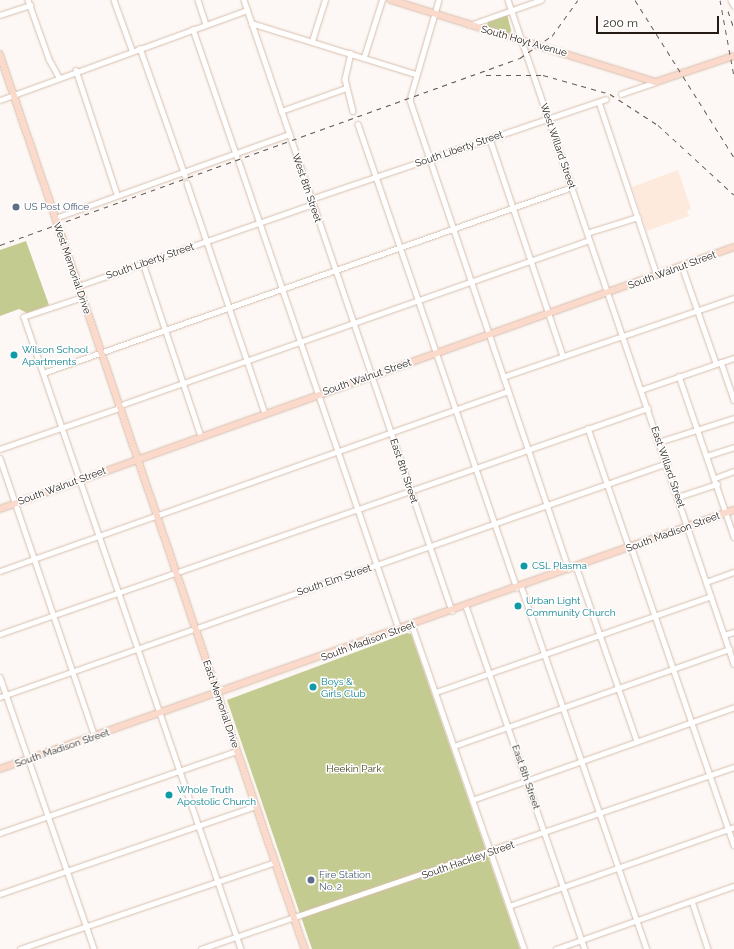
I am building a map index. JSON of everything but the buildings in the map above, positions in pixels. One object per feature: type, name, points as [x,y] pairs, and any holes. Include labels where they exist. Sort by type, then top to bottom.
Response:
[{"type":"main road","name":"South Hoyt Avenue","points":[[392,0],[656,82]]},
{"type":"main road","name":"West Memorial Drive","points":[[0,54],[81,298],[137,459]]},
{"type":"main road","points":[[656,82],[734,56]]},
{"type":"main road","name":"South Walnut Street","points":[[0,509],[265,413],[608,293],[734,247]]},
{"type":"main road","name":"East Memorial Drive","points":[[137,459],[305,949]]},
{"type":"main road","name":"South Madison Street","points":[[0,769],[218,695],[734,510]]},
{"type":"street","points":[[114,0],[132,50]]},
{"type":"street","points":[[198,0],[206,25]]},
{"type":"street","name":"West 8th Street","points":[[244,0],[371,376]]},
{"type":"street","points":[[312,41],[325,0]]},
{"type":"street","points":[[364,57],[382,0]]},
{"type":"street","points":[[439,0],[409,98],[569,569]]},
{"type":"street","name":"West Willard Street","points":[[508,0],[520,40],[608,293]]},
{"type":"street","points":[[470,25],[541,0]]},
{"type":"street","points":[[731,0],[734,5]]},
{"type":"street","points":[[0,15],[29,2],[49,60],[59,77]]},
{"type":"street","points":[[0,100],[76,70],[247,10]]},
{"type":"street","points":[[251,23],[416,74]]},
{"type":"street","points":[[193,29],[399,630]]},
{"type":"street","points":[[140,48],[184,173]]},
{"type":"street","points":[[352,53],[345,77],[346,88],[353,111]]},
{"type":"street","points":[[76,70],[117,194]]},
{"type":"street","points":[[621,94],[656,82]]},
{"type":"street","points":[[281,111],[346,88]]},
{"type":"street","name":"South Liberty Street","points":[[311,198],[430,160],[606,99]]},
{"type":"street","points":[[599,102],[657,275]]},
{"type":"street","points":[[358,124],[494,524],[545,655],[647,949]]},
{"type":"street","points":[[55,218],[117,194],[237,157],[289,134]]},
{"type":"street","points":[[490,139],[563,356]]},
{"type":"street","points":[[187,183],[265,413]]},
{"type":"street","points":[[43,373],[572,187]]},
{"type":"street","name":"South Liberty Street","points":[[78,286],[313,204]]},
{"type":"street","points":[[587,233],[638,217]]},
{"type":"street","points":[[0,449],[590,240]]},
{"type":"street","points":[[142,263],[201,436]]},
{"type":"street","points":[[682,266],[734,400]]},
{"type":"street","name":"East Willard Street","points":[[608,293],[660,442],[734,664]]},
{"type":"street","points":[[81,298],[24,317],[241,949]]},
{"type":"street","points":[[503,376],[734,298]]},
{"type":"street","points":[[642,390],[734,358]]},
{"type":"street","name":"East 8th Street","points":[[371,376],[452,611]]},
{"type":"street","points":[[679,376],[734,537]]},
{"type":"street","points":[[0,571],[339,453],[508,391]]},
{"type":"street","points":[[0,634],[176,574],[648,408]]},
{"type":"street","points":[[660,442],[734,418]]},
{"type":"street","points":[[588,428],[734,845]]},
{"type":"street","points":[[707,456],[734,447]]},
{"type":"street","points":[[0,458],[95,737]]},
{"type":"street","name":"South Elm Street","points":[[0,696],[195,630],[667,463]]},
{"type":"street","points":[[715,478],[734,470]]},
{"type":"street","points":[[678,497],[717,484]]},
{"type":"street","points":[[576,566],[637,741]]},
{"type":"street","points":[[706,582],[734,572]]},
{"type":"street","points":[[436,692],[711,596]]},
{"type":"street","name":"East 8th Street","points":[[466,606],[585,949]]},
{"type":"street","points":[[412,625],[524,949]]},
{"type":"street","points":[[724,635],[734,632]]},
{"type":"street","points":[[454,746],[729,649]]},
{"type":"street","points":[[0,677],[94,949]]},
{"type":"street","points":[[472,800],[734,707]]},
{"type":"street","points":[[0,833],[237,751]]},
{"type":"street","name":"South Hackley Street","points":[[201,949],[490,853],[734,767]]},
{"type":"street","points":[[0,894],[256,806]]},
{"type":"street","points":[[510,906],[734,826]]},
{"type":"street","points":[[20,949],[275,862]]},
{"type":"street","points":[[556,949],[734,886]]},
{"type":"street","points":[[692,901],[708,949]]},
{"type":"shaded area","points":[[678,170],[691,209],[687,211],[689,216],[647,231],[632,187]]},
{"type":"green space","points":[[507,14],[512,34],[487,27],[488,20]]},
{"type":"green space","points":[[26,241],[49,305],[27,313],[19,309],[0,316],[0,250]]},
{"type":"green space","name":"Heekin Park","points":[[407,633],[411,634],[520,949],[312,949],[227,700]]},
{"type":"railway","points":[[0,245],[520,58],[552,36],[578,0]]},
{"type":"railway","points":[[635,0],[734,157]]},
{"type":"railway","points":[[720,0],[734,76]]},
{"type":"railway","points":[[728,11],[734,28]]},
{"type":"railway","points":[[486,75],[543,75],[610,94],[658,125],[734,195]]},
{"type":"place","name":"US Post Office","points":[[16,207]]},
{"type":"place","name":"Wilson School Apartments","points":[[14,355]]},
{"type":"place","name":"CSL Plasma","points":[[524,566]]},
{"type":"place","name":"Urban Light Community Church","points":[[518,606]]},
{"type":"place","name":"Boys & Girls Club","points":[[313,687]]},
{"type":"place","name":"Whole Truth Apostolic Church","points":[[169,795]]},
{"type":"place","name":"Fire Station No. 2","points":[[311,880]]}]
